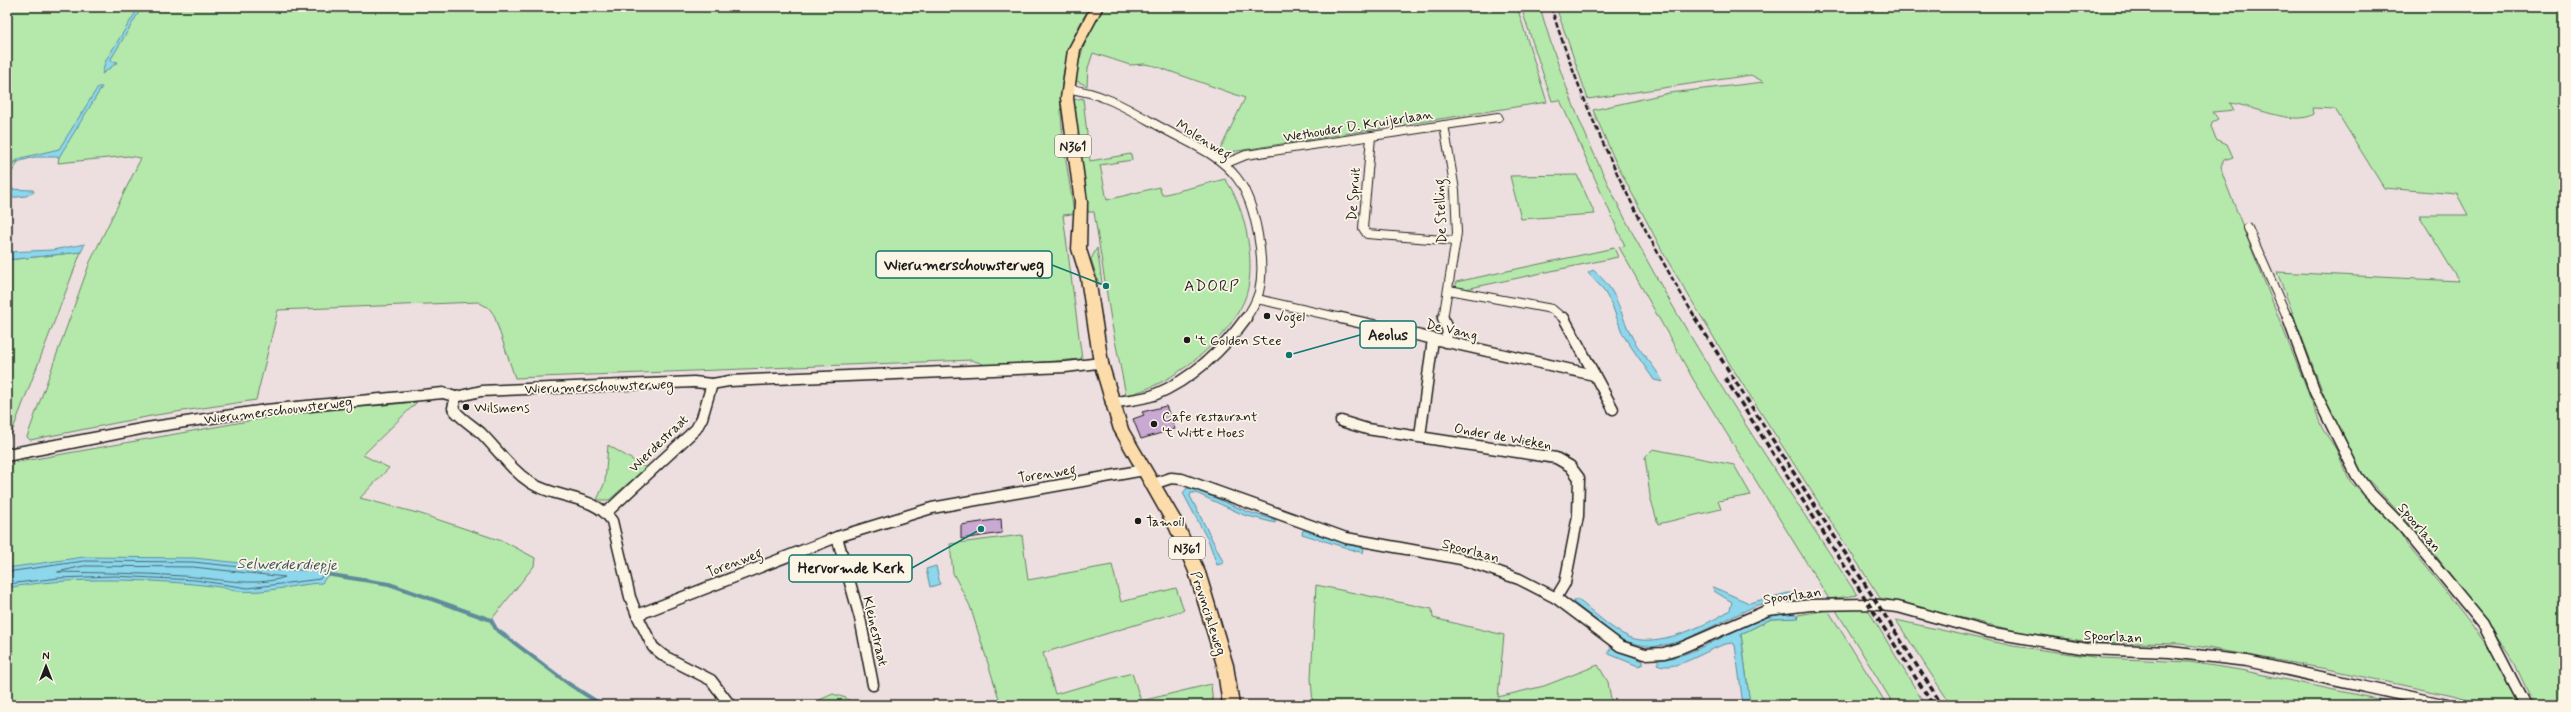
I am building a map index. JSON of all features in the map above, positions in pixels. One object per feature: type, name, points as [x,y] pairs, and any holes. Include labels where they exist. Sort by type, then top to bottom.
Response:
[{"type":"main road","name":"Provincialeweg","points":[[1097,7],[1074,50],[1067,89],[1067,98],[1081,202],[1080,249],[1088,278],[1101,363],[1111,403],[1126,440],[1153,484],[1186,544],[1204,591],[1225,665],[1231,705]]},
{"type":"street","name":"Molenweg","points":[[1067,89],[1087,92],[1123,107],[1224,164],[1237,178],[1249,198],[1257,229],[1261,272],[1257,299],[1244,322],[1224,345],[1195,371],[1153,395],[1111,403]]},
{"type":"street","name":"Wethouder D. Kruijerlaan","points":[[1224,164],[1246,155],[1498,117]]},
{"type":"street","name":"De Stelling","points":[[1444,125],[1455,190],[1456,241],[1449,290],[1442,316],[1448,332],[1445,342]]},
{"type":"street","name":"De Spruit","points":[[1371,137],[1363,228],[1367,234],[1456,241]]},
{"type":"street","name":"Spoorlaan","points":[[2248,228],[2293,330],[2315,392],[2357,476],[2371,494],[2404,527],[2479,618],[2492,637],[2525,705]]},
{"type":"street","points":[[1449,290],[1552,309],[1562,315],[1613,409]]},
{"type":"street","name":"De Vang","points":[[1257,299],[1594,375]]},
{"type":"street","points":[[1420,436],[1433,339]]},
{"type":"street","name":"Wierumerschouwsterweg","points":[[7,455],[146,428],[258,411],[443,393],[456,397],[481,391],[694,382],[712,384],[729,381],[1066,367],[1101,363]]},
{"type":"street","name":"Wierdestraat","points":[[607,512],[696,429],[702,418],[712,384]]},
{"type":"street","points":[[456,397],[453,408],[458,415],[480,432],[517,474],[532,485],[584,502],[607,512],[612,522],[630,597],[653,647],[664,656],[711,680],[730,705]]},
{"type":"street","name":"Onder de Wieken","points":[[1340,422],[1367,429],[1556,458],[1570,466],[1579,478],[1578,516],[1565,583],[1556,598]]},
{"type":"street","name":"Torenweg","points":[[637,615],[837,537],[942,505],[1144,470]]},
{"type":"street","name":"Spoorlaan","points":[[1153,484],[1170,478],[1182,480],[1346,538],[1461,559],[1519,579],[1556,598],[1613,641],[1628,649],[1645,654],[1683,648],[1768,610],[1811,604],[1877,604],[1898,607],[1988,632],[2063,646],[2110,652],[2170,652],[2247,661],[2447,705]]},
{"type":"street","name":"Kleinestraat","points":[[837,537],[860,618],[873,684]]},
{"type":"green space","points":[[7,7],[1090,7],[1076,33],[1067,58],[1062,83],[1061,108],[1066,159],[1074,214],[1063,215],[1082,359],[988,366],[972,360],[515,378],[494,315],[489,308],[478,302],[278,310],[256,400],[156,415],[30,440],[27,437],[90,262],[141,158],[128,156],[58,163],[60,152],[20,159],[7,180]]},
{"type":"green space","points":[[1104,7],[1517,7],[1547,102],[1218,154],[1245,98],[1155,66],[1145,64],[1130,65],[1093,53],[1088,68],[1087,86],[1075,80],[1079,60],[1086,42]]},
{"type":"green space","points":[[1521,7],[1540,7],[1566,86],[1598,164],[1635,239],[1676,312],[1765,455],[1857,595],[1829,599],[1693,379],[1619,247],[1625,246],[1560,100],[1552,101]]},
{"type":"green space","points":[[1556,7],[2564,7],[2564,705],[2534,705],[2514,662],[2482,616],[2420,535],[2362,473],[2330,411],[2277,272],[2459,281],[2419,215],[2468,215],[2457,194],[2384,188],[2335,109],[2313,108],[2314,114],[2296,118],[2285,117],[2230,103],[2234,110],[2213,112],[2218,119],[2212,122],[2211,126],[2216,139],[2227,144],[2233,157],[2224,160],[2221,166],[2223,176],[2322,428],[2336,449],[2350,481],[2400,532],[2408,546],[2471,624],[2503,671],[2513,690],[2516,705],[2483,705],[2453,696],[2327,669],[2202,647],[2181,644],[2091,642],[2020,632],[1880,598],[1731,366],[1666,258],[1616,163],[1593,110],[1669,93],[1764,82],[1751,75],[1588,99]]},
{"type":"green space","points":[[1083,98],[1090,161],[1131,154],[1132,160],[1100,165],[1107,200],[1159,187],[1162,195],[1225,179],[1239,205],[1248,238],[1250,272],[1248,288],[1244,301],[1236,316],[1224,332],[1210,347],[1177,373],[1160,383],[1126,395],[1111,320],[1094,212],[1088,212],[1073,100]]},
{"type":"green space","points":[[1577,175],[1595,214],[1521,219],[1510,176]]},
{"type":"green space","points":[[1097,248],[1102,283],[1099,284],[1091,259]]},
{"type":"green space","points":[[1614,248],[1618,257],[1456,291],[1456,282]]},
{"type":"green space","points":[[81,252],[10,437],[7,442],[7,260]]},
{"type":"green space","points":[[417,402],[363,455],[389,468],[360,498],[421,514],[505,542],[535,558],[534,566],[491,620],[496,630],[569,684],[602,705],[7,705],[7,464],[254,420],[328,410]]},
{"type":"green space","points":[[608,445],[646,468],[609,500],[597,500],[605,482]]},
{"type":"green space","points":[[1653,449],[1734,465],[1751,495],[1718,501],[1721,509],[1658,524],[1650,496],[1645,457]]},
{"type":"green space","points":[[1022,535],[1028,580],[1112,565],[1121,602],[1176,588],[1184,610],[1043,653],[1055,694],[1132,673],[1141,701],[1211,684],[1213,705],[1001,705],[970,606],[953,573],[950,544]]},
{"type":"green space","points":[[1316,585],[1432,609],[1433,618],[1504,635],[1498,697],[1544,686],[1598,665],[1608,682],[1612,705],[1313,705],[1311,678]]},
{"type":"green space","points":[[1834,607],[1867,608],[1925,705],[1894,705]]},
{"type":"green space","points":[[1828,610],[1887,705],[1750,705],[1741,634],[1771,619],[1796,618],[1798,615]]},
{"type":"green space","points":[[1896,620],[2013,646],[2101,658],[2189,662],[2240,670],[2405,705],[1951,705]]},
{"type":"green space","points":[[833,694],[846,698],[855,705],[808,705]]},
{"type":"water","points":[[139,7],[142,7],[111,59],[111,61],[118,62],[102,74],[106,60]]},
{"type":"water","points":[[98,87],[102,87],[59,157],[35,157],[13,163],[21,158],[59,149]]},
{"type":"water","points":[[11,174],[7,189],[7,180]]},
{"type":"water","points":[[7,189],[33,190],[34,192],[26,196],[9,198],[7,200]]},
{"type":"water","points":[[85,244],[81,252],[7,260],[7,252],[52,250]]},
{"type":"water","points":[[1593,270],[1608,285],[1616,299],[1633,340],[1663,382],[1654,380],[1623,335],[1612,305],[1603,289],[1588,273]]},
{"type":"water","points":[[1187,488],[1192,488],[1248,512],[1276,520],[1275,523],[1244,515],[1196,493],[1191,493],[1190,496],[1224,563],[1217,565],[1209,542],[1183,493]]},
{"type":"water","points":[[1303,530],[1364,549],[1363,553],[1302,534]]},
{"type":"water","points":[[84,557],[194,558],[268,566],[331,564],[332,569],[322,583],[248,592],[196,584],[113,580],[57,582],[7,588],[7,568]]},
{"type":"water","points":[[936,566],[940,584],[930,587],[926,569]]},
{"type":"water","points":[[1713,587],[1749,603],[1788,593],[1792,593],[1793,597],[1757,605],[1680,642],[1652,647],[1622,641],[1573,602],[1577,599],[1608,625],[1622,634],[1640,640],[1653,640],[1681,634],[1709,622],[1730,610],[1732,602],[1714,591]]},
{"type":"water","points":[[1783,614],[1795,614],[1799,618],[1771,619],[1741,634],[1750,705],[1743,705],[1735,645],[1732,643],[1715,648],[1675,665],[1665,666],[1657,664],[1659,660],[1676,657],[1692,651],[1767,617]]},
{"type":"water","points":[[1612,647],[1643,661],[1643,664],[1638,666],[1609,654],[1608,652]]},
{"type":"building","name":"Cafe restaurant 't Witte Hoes","points":[[1166,406],[1175,429],[1141,439],[1133,419],[1144,415],[1142,412]]},
{"type":"building","points":[[1001,519],[1002,533],[961,539],[961,525]]},
{"type":"waterway","name":"Selwerderdiepje","points":[[325,574],[389,584],[491,620],[496,629],[569,684],[602,705]]},
{"type":"railway","points":[[1551,7],[1580,89],[1614,167],[1653,243],[1696,319]]},
{"type":"railway","points":[[1695,318],[1942,705]]},
{"type":"railway","points":[[1725,378],[1933,705]]},
{"type":"place","name":"Wierumerschouwsterweg","points":[[1106,286]]},
{"type":"place","name":"Vogel","points":[[1267,316]]},
{"type":"place","name":"'t Golden Stee","points":[[1187,340]]},
{"type":"place","name":"Aeolus","points":[[1289,355]]},
{"type":"place","name":"Wilsmens","points":[[466,407]]},
{"type":"place","name":"Cafe restaurant 't Witte Hoes","points":[[1154,424]]},
{"type":"place","name":"Tamoil","points":[[1138,521]]},
{"type":"place","name":"Hervormde Kerk","points":[[981,529]]},
{"type":"district","name":"ADORP","points":[[1212,285]]}]
